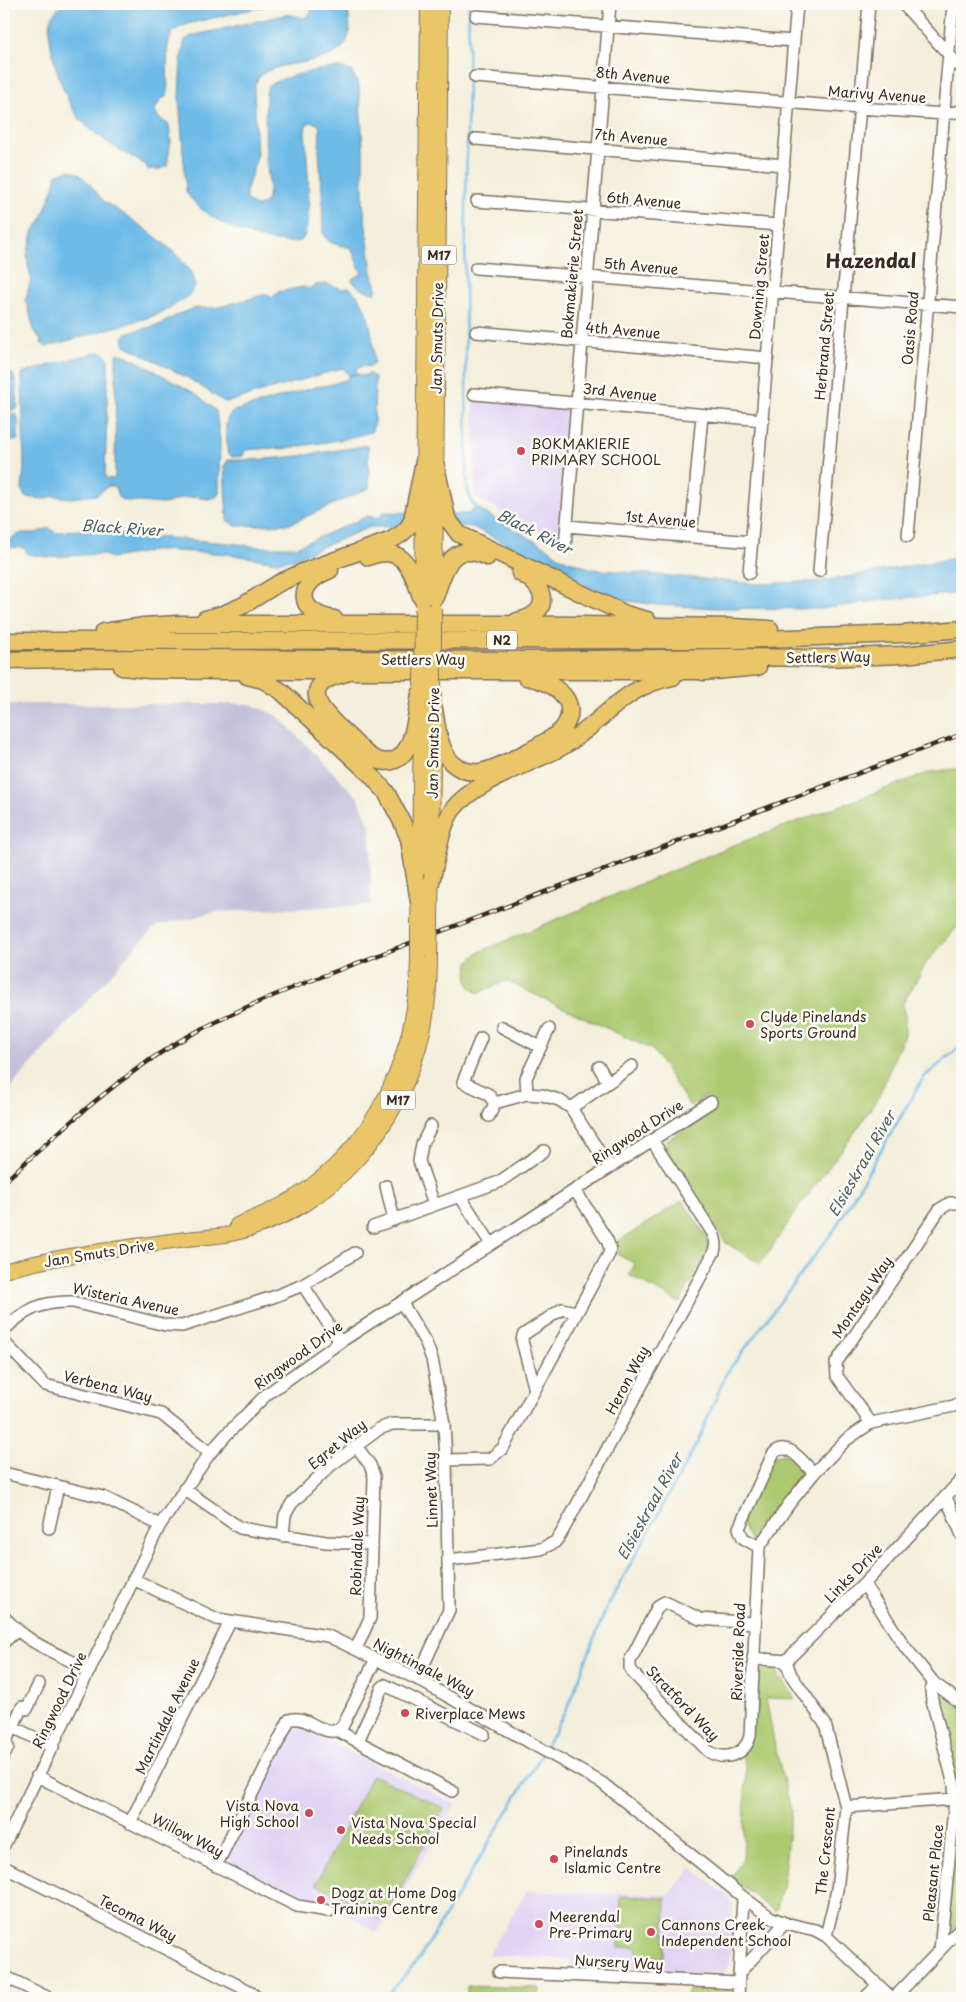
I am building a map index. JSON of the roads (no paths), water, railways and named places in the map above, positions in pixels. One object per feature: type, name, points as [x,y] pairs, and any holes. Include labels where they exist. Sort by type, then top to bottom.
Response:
[{"type":"highway","points":[[178,624],[222,614],[242,606],[291,577],[401,535],[422,532],[429,509],[430,464]]},
{"type":"highway","points":[[429,509],[430,464]]},
{"type":"highway","points":[[429,509],[449,522],[455,531],[464,538],[622,612],[646,620],[676,626]]},
{"type":"highway","points":[[428,603],[451,559],[464,552],[480,554],[529,578],[538,586],[542,594],[541,605],[534,615],[520,621],[503,624]]},
{"type":"highway","points":[[369,624],[326,618],[314,613],[309,609],[305,600],[306,590],[310,582],[325,572],[373,555],[387,553],[401,558],[408,564],[428,603]]},
{"type":"highway","points":[[41,641],[144,626],[178,624],[676,626],[758,628],[817,637]]},
{"type":"highway","name":"Settlers Way","points":[[4,641],[735,640],[901,634],[962,629]]},
{"type":"highway","name":"Settlers Way","points":[[4,660],[144,658],[525,660],[732,657],[822,658],[902,655],[962,649]]},
{"type":"highway","points":[[431,882],[444,826],[453,810],[469,794],[572,740],[616,703],[644,686],[663,679],[712,671],[822,658]]},
{"type":"highway","points":[[56,660],[149,670],[712,671]]},
{"type":"highway","points":[[219,671],[262,680],[281,691],[382,787],[398,812],[409,839],[419,902]]},
{"type":"highway","points":[[355,671],[325,680],[319,689],[318,703],[328,718],[366,753],[379,761],[394,760],[405,751],[425,689]]},
{"type":"highway","points":[[434,709],[442,745],[448,758],[461,770],[474,772],[488,770],[543,743],[564,728],[568,717],[567,703],[554,686],[533,678],[477,671]]},
{"type":"main road","name":"Jan Smuts Drive","points":[[428,4],[430,464]]},
{"type":"main road","name":"Jan Smuts Drive","points":[[430,464],[442,4]]},
{"type":"main road","name":"Jan Smuts Drive","points":[[425,923],[419,902],[428,603],[422,532],[429,509]]},
{"type":"main road","name":"Jan Smuts Drive","points":[[4,1271],[59,1258],[234,1233],[277,1219],[312,1199],[332,1184],[350,1167],[382,1128],[395,1106],[416,1058],[427,1013],[424,955],[425,923],[431,882],[434,709],[425,689]]},
{"type":"street","name":"Bokmakierie Street","points":[[565,547],[610,4]]},
{"type":"street","name":"Downing Street","points":[[749,573],[797,4]]},
{"type":"street","name":"Herbrand Street","points":[[820,571],[869,4]]},
{"type":"street","points":[[902,4],[962,69]]},
{"type":"street","name":"Oasis Road","points":[[908,536],[953,4]]},
{"type":"street","points":[[476,16],[794,41]]},
{"type":"street","name":"8th Avenue","points":[[475,76],[789,102]]},
{"type":"street","name":"Marivy Avenue","points":[[789,102],[944,114],[962,111]]},
{"type":"street","name":"7th Avenue","points":[[476,139],[784,165]]},
{"type":"street","name":"6th Avenue","points":[[477,201],[779,225]]},
{"type":"street","name":"5th Avenue","points":[[476,268],[962,308]]},
{"type":"street","name":"4th Avenue","points":[[476,332],[768,358]]},
{"type":"street","name":"3rd Avenue","points":[[474,394],[763,420]]},
{"type":"street","points":[[691,537],[702,415]]},
{"type":"street","name":"1st Avenue","points":[[567,526],[752,542]]},
{"type":"street","points":[[502,1027],[540,1047]]},
{"type":"street","points":[[527,1094],[526,1078],[549,1029]]},
{"type":"street","points":[[481,1038],[463,1082],[488,1094],[495,1103]]},
{"type":"street","points":[[572,1108],[632,1066]]},
{"type":"street","points":[[599,1067],[608,1082]]},
{"type":"street","points":[[488,1116],[495,1103],[527,1094],[542,1095],[559,1100],[572,1108],[609,1167]]},
{"type":"street","name":"Ringwood Drive","points":[[4,1844],[9,1821],[38,1776],[53,1747],[160,1524],[210,1453],[267,1394],[340,1342],[711,1102]]},
{"type":"street","points":[[431,1126],[422,1144],[419,1161],[434,1204]]},
{"type":"street","name":"Heron Way","points":[[448,1560],[540,1549],[555,1542],[714,1252],[716,1243],[714,1235],[652,1140]]},
{"type":"street","points":[[373,1227],[499,1182],[544,1151]]},
{"type":"street","points":[[386,1186],[394,1220]]},
{"type":"street","points":[[446,1460],[481,1460],[497,1455],[503,1448],[605,1261],[610,1248],[607,1240],[575,1190]]},
{"type":"street","points":[[460,1196],[491,1244]]},
{"type":"street","name":"Montagu Way","points":[[870,1423],[837,1376],[836,1363],[940,1209],[950,1203],[962,1203]]},
{"type":"street","name":"Wisteria Avenue","points":[[4,1330],[19,1315],[32,1308],[59,1301],[73,1302],[165,1325],[182,1326],[246,1307],[303,1285],[355,1253]]},
{"type":"street","points":[[303,1285],[340,1342]]},
{"type":"street","name":"Linnet Way","points":[[402,1302],[426,1343],[432,1359],[444,1424],[446,1460],[449,1610],[417,1679]]},
{"type":"street","points":[[535,1390],[522,1341],[523,1335],[562,1309],[576,1312]]},
{"type":"street","name":"Verbena Way","points":[[4,1342],[46,1385],[161,1414],[210,1453]]},
{"type":"street","points":[[814,1473],[789,1449],[783,1447],[778,1449],[773,1454],[739,1528],[743,1538],[758,1547],[814,1473],[846,1440],[870,1423],[954,1406],[962,1402]]},
{"type":"street","name":"Egret Way","points":[[282,1536],[285,1515],[292,1503],[330,1466],[379,1429],[392,1424],[444,1424]]},
{"type":"street","name":"Robindale Way","points":[[356,1648],[370,1618],[374,1476],[370,1465],[357,1447]]},
{"type":"street","points":[[4,1473],[109,1499],[160,1524]]},
{"type":"street","name":"Links Drive","points":[[786,1661],[864,1584],[962,1479]]},
{"type":"street","points":[[49,1528],[58,1486]]},
{"type":"street","points":[[184,1489],[240,1528],[326,1542],[372,1544]]},
{"type":"street","points":[[946,1497],[962,1535]]},
{"type":"street","name":"Riverside Road","points":[[738,1754],[744,1750],[750,1736],[758,1547]]},
{"type":"street","name":"Nightingale Way","points":[[132,1579],[206,1615],[230,1622],[328,1636],[417,1679],[602,1783],[770,1917],[785,1923],[815,1930],[826,1936]]},
{"type":"street","points":[[864,1584],[905,1647],[934,1683],[962,1704]]},
{"type":"street","name":"Stratford Way","points":[[738,1754],[717,1755],[707,1750],[634,1673],[630,1668],[630,1661],[657,1608],[666,1602],[700,1619],[754,1623]]},
{"type":"street","points":[[4,1617],[16,1631],[38,1646],[90,1670]]},
{"type":"street","name":"Martindale Avenue","points":[[130,1823],[230,1622]]},
{"type":"street","points":[[4,1642],[16,1631]]},
{"type":"street","points":[[753,1658],[786,1661]]},
{"type":"street","points":[[216,1866],[289,1720],[294,1717],[300,1718],[325,1730],[332,1732],[338,1730],[342,1726],[376,1659]]},
{"type":"street","name":"The Crescent","points":[[786,1661],[791,1675],[825,1724],[846,1807],[837,1890],[826,1936]]},
{"type":"street","name":"Pleasant Place","points":[[934,1683],[931,1690],[932,1700],[954,1785],[955,1799],[940,1950]]},
{"type":"street","points":[[4,1756],[8,1747],[4,1745],[22,1707],[27,1709],[39,1684]]},
{"type":"street","points":[[358,1741],[385,1685],[484,1734]]},
{"type":"street","points":[[13,1727],[53,1747]]},
{"type":"street","points":[[338,1730],[452,1791]]},
{"type":"street","name":"Willow Way","points":[[38,1776],[297,1906],[329,1911]]},
{"type":"street","points":[[846,1807],[955,1799]]},
{"type":"street","name":"Tecoma Way","points":[[4,1867],[252,1992],[257,1998]]},
{"type":"street","points":[[738,1998],[743,1897]]},
{"type":"street","points":[[738,1978],[785,1923]]},
{"type":"street","points":[[826,1936],[893,1998],[962,1927]]},
{"type":"street","name":"Nursery Way","points":[[499,1972],[738,1978]]},
{"type":"street","points":[[4,1976],[49,1998]]},
{"type":"street","points":[[865,1998],[878,1985]]},
{"type":"water","points":[[65,4],[275,4],[191,23],[173,33],[170,37],[167,52],[168,93],[167,96],[160,100],[155,110],[158,117],[169,125],[171,141],[167,166],[157,170],[148,170],[146,165],[111,145],[87,126],[74,111],[68,100],[62,87],[54,58],[49,31],[52,16]]},
{"type":"water","points":[[311,4],[348,4],[350,26],[348,38],[340,49],[328,56],[281,66],[267,71],[258,79],[254,91],[257,157],[246,192],[246,199],[255,206],[259,206],[265,202],[269,192],[265,125],[268,86],[291,76],[322,70],[341,68],[352,72],[359,86],[363,147],[363,203],[372,272],[377,288],[375,294],[360,288],[352,281],[353,278],[362,274],[351,248],[331,242],[323,233],[319,152],[320,128],[318,124],[310,122],[306,125],[305,131],[309,206],[308,221],[301,241],[272,240],[237,230],[206,212],[194,202],[186,191],[179,96],[181,60],[185,40],[191,36],[288,14],[304,18],[311,13]]},
{"type":"water","points":[[68,170],[80,175],[106,203],[164,244],[186,266],[193,276],[195,286],[188,297],[157,315],[46,347],[41,343],[42,341],[34,330],[27,303],[25,302],[31,279],[27,259],[34,230],[41,221],[55,184],[56,175]]},
{"type":"water","points":[[328,284],[342,289],[350,288],[357,295],[366,312],[373,342],[374,362],[371,366],[358,367],[357,374],[348,375],[344,368],[339,369],[228,402],[223,401],[188,378],[125,345],[123,339],[126,333],[159,325],[179,314],[196,308],[215,308],[267,294],[272,298],[278,292],[303,287],[308,289],[316,285]]},
{"type":"water","points":[[98,352],[104,353],[108,357],[105,478],[114,479],[115,477],[116,355],[118,353],[130,357],[196,394],[216,411],[220,439],[219,494],[216,497],[208,499],[199,498],[200,496],[196,495],[196,497],[183,498],[164,504],[128,501],[118,497],[115,487],[108,486],[97,495],[70,498],[53,496],[45,499],[25,497],[22,490],[24,468],[22,373]]},
{"type":"water","points":[[4,372],[13,374],[16,385],[18,406],[16,409],[8,411],[9,414],[15,414],[18,417],[18,440],[4,443]]},
{"type":"water","points":[[359,374],[362,376],[369,374],[375,377],[374,425],[371,432],[345,439],[282,449],[245,450],[243,456],[232,457],[227,452],[226,425],[227,420],[234,411],[315,387],[329,385],[348,379],[348,376]]},
{"type":"water","points":[[368,445],[369,488],[290,524],[236,526],[227,520],[224,467],[228,460],[281,458]]},
{"type":"water","name":"Black River","points":[[475,506],[548,548],[561,558],[592,569],[759,584],[823,581],[962,557],[962,593],[882,600],[821,609],[718,608],[658,605],[620,600],[591,588],[475,528],[467,526],[370,527],[295,558],[277,562],[227,554],[159,550],[111,558],[101,554],[48,557],[27,554],[25,548],[4,547],[4,538],[12,541],[13,537],[22,533],[36,533],[49,528],[56,533],[93,530],[155,540],[158,537],[255,547],[296,547],[368,516],[380,518],[383,512],[469,514]]},
{"type":"waterway","points":[[469,4],[465,274],[467,488],[472,503],[478,508]]},
{"type":"waterway","name":"Elsieskraal River","points":[[546,1747],[568,1706],[606,1609],[697,1443],[726,1374],[834,1230],[924,1077],[962,1045]]},
{"type":"waterway","name":"Elsieskraal River","points":[[385,1998],[419,1959],[542,1754]]},
{"type":"railway","points":[[4,1182],[45,1144],[132,1073],[178,1042],[239,1011],[302,984],[962,734]]},
{"type":"place","name":"BOKMAKIERIE PRIMARY SCHOOL","points":[[521,451]]},
{"type":"place","name":"Clyde Pinelands Sports Ground","points":[[750,1024]]},
{"type":"place","name":"Riverplace Mews","points":[[405,1713]]},
{"type":"place","name":"Vista Nova High School","points":[[309,1813]]},
{"type":"place","name":"Vista Nova Special Needs School","points":[[341,1830]]},
{"type":"place","name":"Pinelands Islamic Centre","points":[[554,1859]]},
{"type":"place","name":"Dogz at Home Dog Training Centre","points":[[321,1900]]},
{"type":"place","name":"Meerendal Pre-Primary","points":[[539,1924]]},
{"type":"place","name":"Cannons Creek Independent School","points":[[651,1932]]},
{"type":"district","name":"Hazendal","points":[[871,260]]}]
